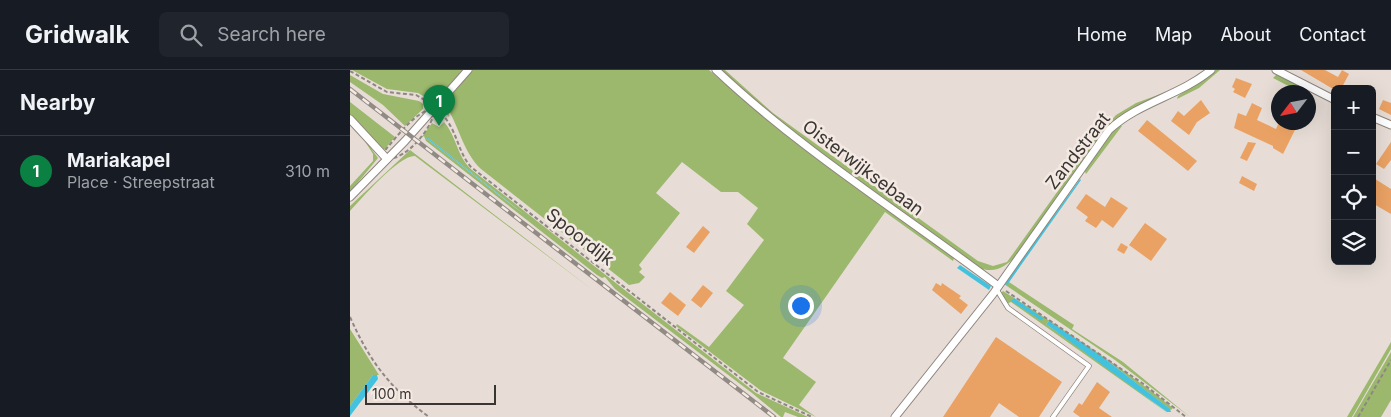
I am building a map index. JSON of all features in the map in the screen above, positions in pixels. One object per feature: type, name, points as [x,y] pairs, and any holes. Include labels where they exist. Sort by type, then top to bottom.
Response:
[{"type":"street","points":[[350,198],[436,107],[468,70]]},
{"type":"street","name":"Oisterwijksebaan","points":[[716,70],[748,100],[834,167],[996,287]]},
{"type":"street","name":"Zandstraat","points":[[895,417],[996,287],[1109,130],[1127,115],[1184,89],[1211,70]]},
{"type":"street","points":[[1276,70],[1331,98]]},
{"type":"street","points":[[350,119],[387,159]]},
{"type":"street","points":[[1376,119],[1391,125]]},
{"type":"lane","points":[[996,287],[1008,308],[1089,366],[1054,417]]},
{"type":"path","name":"Spoordijk","points":[[350,71],[387,92],[416,96],[436,107],[452,126],[463,155],[471,167],[758,392],[812,417]]},
{"type":"path","points":[[996,287],[1142,383],[1186,417]]},
{"type":"path","points":[[350,317],[364,348],[376,368],[399,393],[429,417]]},
{"type":"path","points":[[1358,417],[1391,360]]},
{"type":"green space","points":[[352,70],[465,70],[452,85],[430,100],[418,93],[387,89]]},
{"type":"green space","points":[[472,70],[709,70],[775,126],[954,258],[953,261],[885,212],[783,358],[816,382],[799,405],[816,417],[760,390],[676,326],[677,324],[709,347],[744,305],[726,291],[764,240],[747,224],[758,208],[738,192],[721,192],[682,162],[656,193],[680,213],[639,265],[642,269],[639,272],[645,277],[639,283],[629,285],[475,163],[466,149],[448,109],[449,117],[444,110],[448,99]]},
{"type":"green space","points":[[720,70],[725,70],[773,113],[978,261],[993,266],[1007,262],[1095,139],[1116,115],[1136,103],[1174,89],[1207,70],[1184,85],[1135,109],[1112,124],[1017,255],[1005,266],[985,270],[979,268],[847,173],[782,123]]},
{"type":"green space","points":[[1216,70],[1220,70],[1199,88],[1177,99],[1178,96]]},
{"type":"green space","points":[[1277,74],[1298,85],[1286,85],[1273,78]]},
{"type":"green space","points":[[350,75],[383,94],[419,101],[423,104],[423,109],[405,126],[383,105],[350,82]]},
{"type":"green space","points":[[350,102],[395,137],[384,150],[350,116]]},
{"type":"green space","points":[[444,122],[452,134],[463,159],[472,170],[756,393],[808,417],[798,417],[785,412],[783,417],[781,417],[615,289],[605,277],[602,278],[597,275],[426,141],[424,136],[421,138],[432,123],[439,127]],"holes":[[[426,138],[428,138],[525,215]]]},
{"type":"green space","points":[[1120,125],[1122,126],[1086,174],[1084,169],[1110,133]]},
{"type":"green space","points":[[357,129],[378,158],[350,192],[350,186],[373,161],[373,154]]},
{"type":"green space","points":[[410,150],[594,291],[415,156],[400,162],[350,211],[350,206]]},
{"type":"green space","points":[[1077,179],[1079,179],[1009,282],[1074,325],[1072,329],[1123,362],[1190,417],[1115,360],[1004,284]]},
{"type":"green space","points":[[1003,291],[1068,333],[1111,362],[1132,377],[1173,408],[1171,410],[1100,355],[1049,321],[1046,324],[1169,414],[1011,302],[1006,304],[1001,293]]},
{"type":"green space","points":[[350,329],[379,375],[373,375],[350,406]]},
{"type":"green space","points":[[1391,342],[1391,349],[1352,417],[1347,417]]},
{"type":"green space","points":[[1391,352],[1391,400],[1381,417],[1353,417]]},
{"type":"water","points":[[426,138],[428,138],[539,226]]},
{"type":"water","points":[[1080,179],[1007,285],[1005,284]]},
{"type":"water","points":[[960,265],[991,286],[989,290],[957,268]]},
{"type":"water","points":[[1014,298],[1043,318],[1042,321],[1011,301]]},
{"type":"water","points":[[1049,321],[1100,355],[1170,409],[1171,412],[1167,412],[1046,324]]},
{"type":"water","points":[[373,375],[377,375],[378,379],[350,416],[350,406]]},
{"type":"building","points":[[1301,70],[1325,70],[1338,77],[1342,70],[1349,74],[1343,85],[1331,85],[1331,88]]},
{"type":"building","points":[[1236,78],[1252,84],[1245,98],[1233,92],[1235,89],[1232,87]]},
{"type":"building","points":[[1201,100],[1210,113],[1197,122],[1189,135],[1171,121],[1178,111],[1184,116]]},
{"type":"building","points":[[1383,100],[1391,103],[1391,115],[1379,109]]},
{"type":"building","points":[[1252,103],[1262,108],[1257,120],[1271,127],[1271,130],[1295,130],[1283,154],[1273,148],[1273,146],[1234,128],[1238,113],[1246,116]]},
{"type":"building","points":[[1147,120],[1197,161],[1188,171],[1138,131]]},
{"type":"building","points":[[1248,142],[1256,143],[1247,161],[1240,158]]},
{"type":"building","points":[[1391,142],[1391,160],[1384,169],[1376,164]]},
{"type":"building","points":[[1242,176],[1257,184],[1254,191],[1239,183]]},
{"type":"building","points":[[1376,180],[1391,189],[1391,214],[1376,205]]},
{"type":"building","points":[[1086,194],[1105,207],[1111,197],[1128,208],[1113,228],[1102,220],[1096,228],[1085,221],[1088,217],[1076,208]]},
{"type":"building","points":[[1145,223],[1167,239],[1151,261],[1129,245]]},
{"type":"building","points":[[703,226],[710,232],[694,253],[686,247]]},
{"type":"building","points":[[1121,243],[1128,247],[1124,254],[1117,250]]},
{"type":"building","points":[[936,283],[941,286],[942,283],[961,296],[959,298],[968,305],[961,314],[932,290]]},
{"type":"building","points":[[703,285],[713,293],[701,308],[691,300]]},
{"type":"building","points":[[670,292],[686,305],[678,316],[661,303]]},
{"type":"building","points":[[996,337],[1062,382],[1039,417],[1019,417],[999,403],[990,417],[943,417]]},
{"type":"building","points":[[1097,382],[1110,392],[1099,408],[1112,417],[1080,417],[1073,412],[1079,403],[1082,405]]},
{"type":"railway","points":[[350,89],[774,417]]},
{"type":"place","name":"Mariakapel","points":[[439,126]]}]
